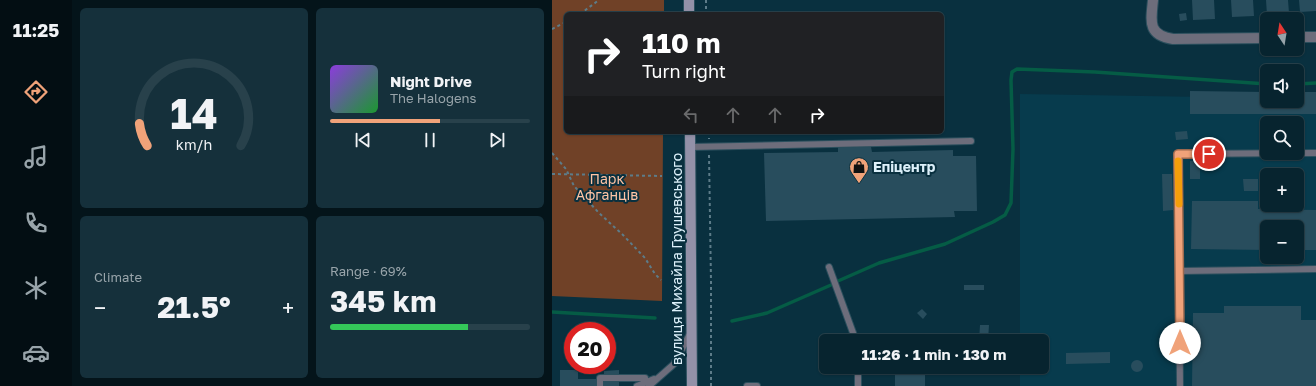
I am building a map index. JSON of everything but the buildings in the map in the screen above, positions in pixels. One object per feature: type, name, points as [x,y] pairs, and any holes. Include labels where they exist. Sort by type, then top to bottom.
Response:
[{"type":"main road","points":[[689,0],[689,12]]},
{"type":"main road","name":"вулиця Михайла Грушевського","points":[[690,134],[692,386]]},
{"type":"street","points":[[1153,0],[1153,28],[1164,38],[1260,38]]},
{"type":"street","points":[[1304,38],[1316,37]]},
{"type":"lane","points":[[690,147],[971,141]]},
{"type":"lane","points":[[1180,386],[1178,154],[1316,153]]},
{"type":"lane","points":[[829,267],[853,334]]},
{"type":"lane","points":[[1179,271],[1316,269]]},
{"type":"lane","points":[[649,386],[674,364],[691,331]]},
{"type":"lane","points":[[858,374],[858,386]]},
{"type":"lane","points":[[633,380],[660,376]]},
{"type":"lane","points":[[637,386],[660,376]]},
{"type":"lane","points":[[654,386],[660,376]]},
{"type":"lane","points":[[600,386],[600,378],[645,378]]},
{"type":"lane","points":[[747,386],[757,386]]},
{"type":"path","points":[[583,12],[599,0]]},
{"type":"path","points":[[706,0],[706,12]]},
{"type":"path","points":[[552,29],[564,23]]},
{"type":"path","points":[[709,134],[711,386]]},
{"type":"path","points":[[552,153],[569,174],[574,186],[645,258],[655,274],[661,280]]},
{"type":"path","points":[[552,174],[662,176]]},
{"type":"shaded area","points":[[1020,94],[1260,98],[1260,108],[1304,108],[1304,100],[1316,98],[1316,386],[1020,386],[1020,374],[1049,374],[1049,334],[1020,334]]},
{"type":"green space","name":"Парк Афганців","points":[[552,0],[664,0],[664,12],[564,12],[564,134],[663,134],[662,301],[552,296]]},
{"type":"waterway","points":[[838,281],[879,263],[945,244],[1005,215],[1011,203],[1013,149],[1011,80],[1012,72],[1017,69],[1095,72],[1260,84]]},
{"type":"waterway","points":[[1304,84],[1316,83]]},
{"type":"waterway","points":[[732,321],[767,313],[831,285]]},
{"type":"waterway","points":[[552,312],[655,318]]},
{"type":"slow traffic","points":[[1178,161],[1179,204]]},
{"type":"place","name":"Епіцентр","points":[[859,184]]},
{"type":"route","points":[[1180,343],[1178,154],[1209,154]]}]
